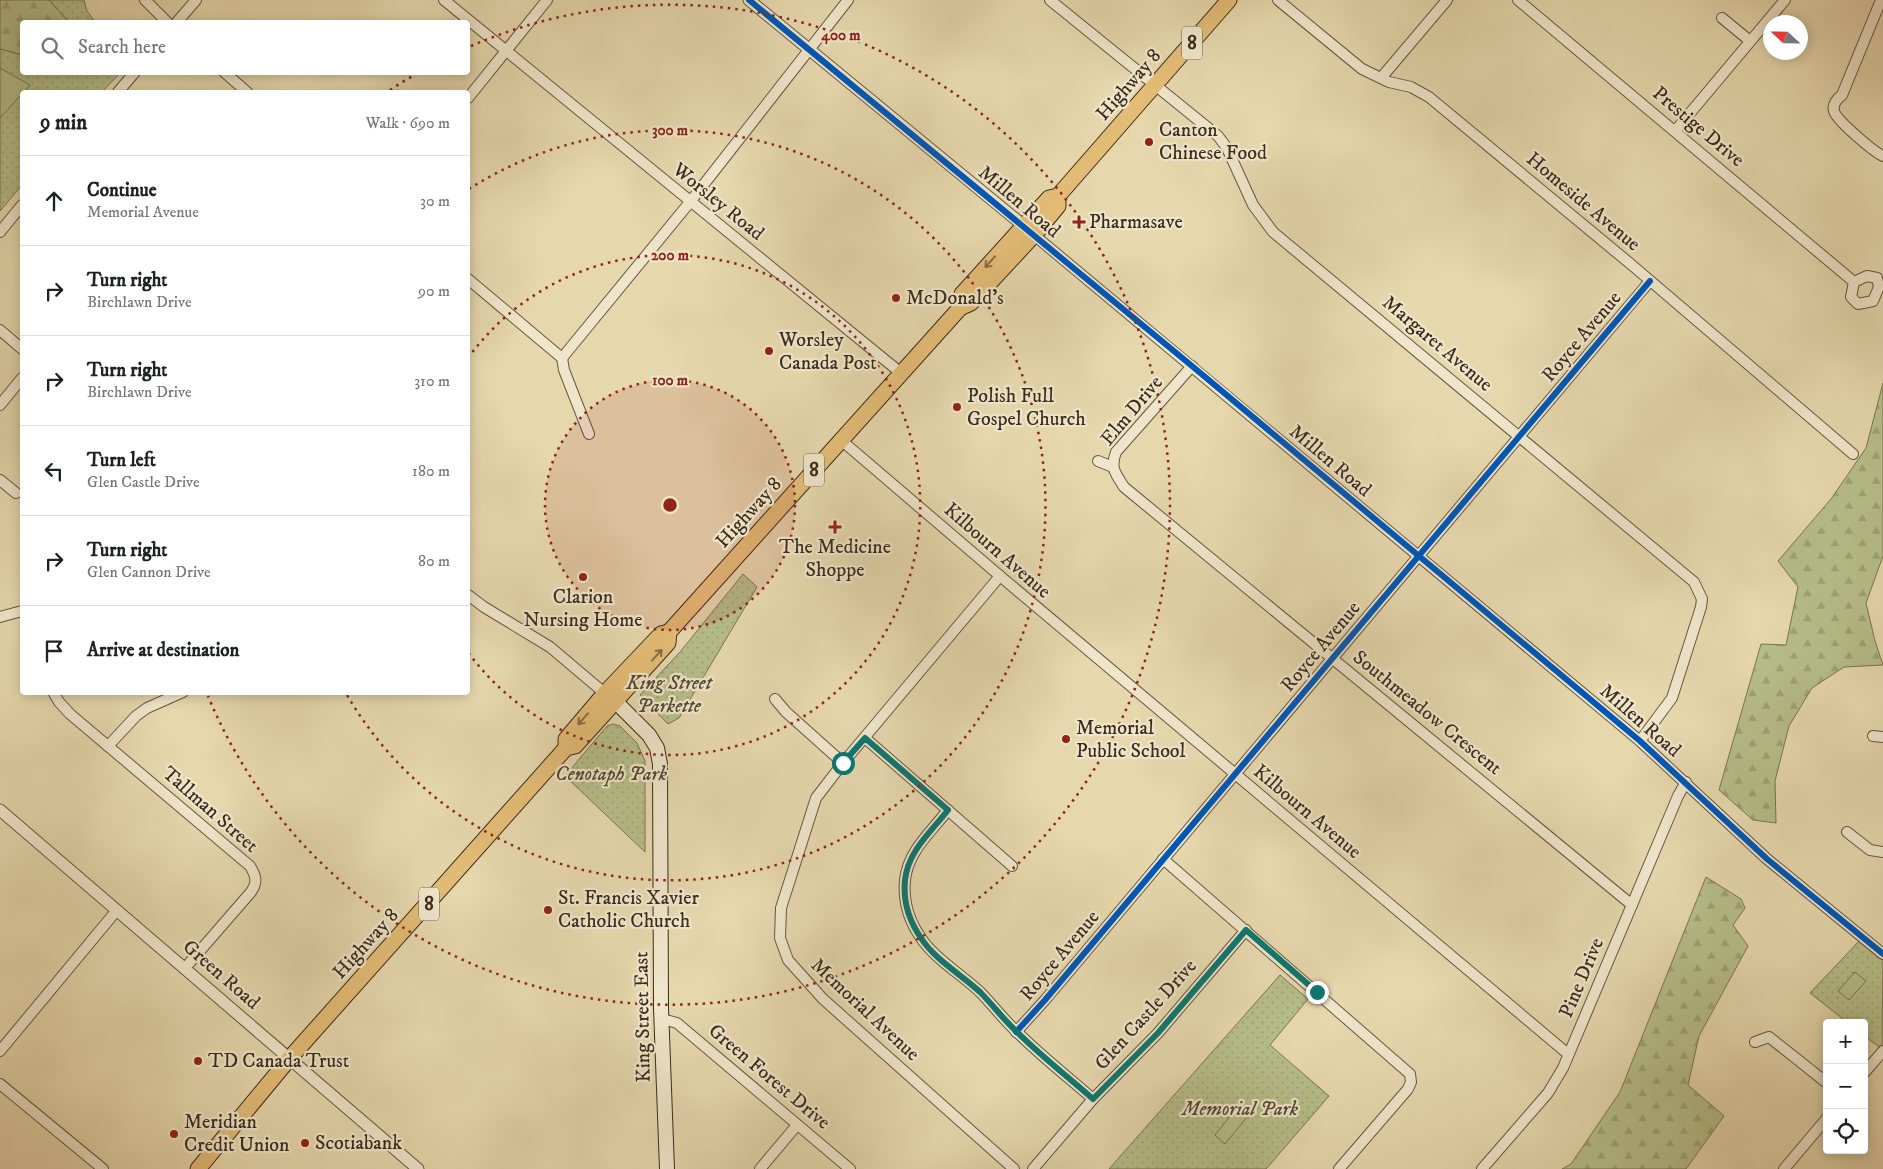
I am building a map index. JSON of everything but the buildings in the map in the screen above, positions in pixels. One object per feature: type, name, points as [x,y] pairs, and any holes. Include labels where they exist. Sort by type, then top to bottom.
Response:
[{"type":"main road","name":"Highway 8","points":[[960,308],[962,294],[1022,225],[1049,198],[1058,196],[1229,0]]},
{"type":"main road","name":"Highway 8","points":[[198,1169],[289,1059],[566,748],[574,746],[610,697],[668,643],[669,632],[901,373],[960,308],[971,303],[1034,235],[1058,206],[1058,196]]},
{"type":"main road","name":"King Street East","points":[[610,697],[649,736],[657,748],[660,764],[662,1019],[667,1169]]},
{"type":"street","points":[[145,0],[165,20]]},
{"type":"street","points":[[179,20],[196,0]]},
{"type":"street","name":"Worsley Road","points":[[444,0],[468,20]]},
{"type":"street","points":[[470,96],[547,0]]},
{"type":"street","name":"Millen Road","points":[[749,0],[1192,366],[1640,742],[1686,782],[1766,859],[1883,954]]},
{"type":"street","points":[[562,358],[690,202],[848,0]]},
{"type":"street","name":"Margaret Avenue","points":[[1050,0],[1218,136],[1227,148],[1253,205],[1273,232],[1694,582],[1702,599],[1701,607],[1672,698],[1640,742]]},
{"type":"street","name":"Homeside Avenue","points":[[1278,0],[1362,69],[1381,78],[1410,87],[1429,97],[1650,281],[1853,454]]},
{"type":"street","points":[[1381,78],[1447,0]]},
{"type":"street","name":"Prestige Drive","points":[[1518,0],[1854,282]]},
{"type":"street","points":[[1676,131],[1785,0]]},
{"type":"street","points":[[1881,0],[1842,95],[1836,100],[1834,109],[1837,117],[1866,145],[1883,156]]},
{"type":"street","points":[[1722,18],[1750,41]]},
{"type":"street","name":"Worsley Road","points":[[470,21],[901,373]]},
{"type":"street","points":[[120,90],[132,75]]},
{"type":"street","points":[[227,75],[245,90]]},
{"type":"street","points":[[0,232],[20,212]]},
{"type":"street","points":[[470,281],[562,358],[564,370],[589,434]]},
{"type":"street","name":"Royce Avenue","points":[[1016,1032],[1333,659],[1650,281]]},
{"type":"street","points":[[0,330],[20,347]]},
{"type":"street","name":"Elm Drive","points":[[1098,461],[1113,467],[1112,463],[1116,452],[1192,366]]},
{"type":"street","points":[[0,405],[20,380]]},
{"type":"street","name":"Kilbourn Avenue","points":[[841,440],[1568,1054]]},
{"type":"street","name":"Southmeadow Crescent","points":[[1113,467],[1124,486],[1134,496],[1632,905]]},
{"type":"street","points":[[0,480],[16,493]]},
{"type":"street","name":"Memorial Avenue","points":[[1000,576],[843,763],[816,798],[781,908],[780,938],[788,960],[824,999],[1014,1169]]},
{"type":"street","points":[[470,597],[484,608],[550,647],[610,697]]},
{"type":"street","points":[[0,617],[20,613]]},
{"type":"street","name":"Tallman Street","points":[[55,695],[64,708],[250,866],[256,877],[255,885],[251,892],[185,968]]},
{"type":"street","points":[[108,746],[136,716],[147,708],[175,695]]},
{"type":"street","points":[[775,698],[786,712],[843,763]]},
{"type":"street","points":[[865,738],[1012,866]]},
{"type":"street","name":"Pine Drive","points":[[1482,1169],[1548,1093],[1563,1068],[1678,796],[1686,782]]},
{"type":"street","name":"Green Road","points":[[0,810],[418,1169]]},
{"type":"street","points":[[948,810],[918,845],[912,856],[905,880],[906,906],[910,917],[922,940],[980,992],[1016,1032],[1093,1099]]},
{"type":"street","points":[[1847,832],[1870,850],[1883,852]]},
{"type":"street","points":[[1163,859],[1410,1074],[1411,1082],[1408,1089],[1339,1169]]},
{"type":"street","points":[[0,1050],[117,910]]},
{"type":"street","name":"Glen Castle Drive","points":[[1033,1169],[1093,1099],[1158,1033],[1246,930]]},
{"type":"street","name":"Green Forest Drive","points":[[662,1019],[677,1023],[850,1169]]},
{"type":"street","points":[[1754,1042],[1769,1037],[1823,1080]]},
{"type":"street","points":[[1868,1068],[1883,1051]]},
{"type":"street","points":[[0,1084],[103,1169]]},
{"type":"street","points":[[1784,1169],[1823,1123]]},
{"type":"street","points":[[760,1169],[797,1125]]},
{"type":"green space","points":[[0,0],[49,0],[67,20],[20,20],[20,54],[0,49]]},
{"type":"green space","points":[[49,0],[84,0],[87,11],[94,20],[67,20]]},
{"type":"green space","points":[[0,49],[20,54],[20,75],[118,75],[104,90],[20,90],[20,187],[0,211]]},
{"type":"green space","points":[[0,68],[30,85],[25,90],[20,90],[20,96],[0,118]]},
{"type":"green space","points":[[1883,383],[1883,556],[1866,603],[1883,665],[1844,667],[1812,688],[1789,726],[1775,781],[1776,823],[1753,820],[1719,790],[1761,644],[1786,645],[1798,587],[1778,561],[1831,499],[1866,448]]},
{"type":"green space","name":"King Street Parkette","points":[[743,574],[757,587],[679,718],[668,724],[640,695],[680,652]]},
{"type":"green space","name":"Cenotaph Park","points":[[613,724],[620,726],[637,743],[645,761],[645,852],[565,776],[607,726]]},
{"type":"green space","points":[[1706,877],[1741,899],[1745,908],[1733,925],[1748,946],[1699,1036],[1688,1085],[1724,1116],[1686,1169],[1562,1169],[1571,1164],[1620,1092]]},
{"type":"green space","points":[[1861,939],[1883,957],[1882,1049],[1868,1039],[1868,1019],[1843,1019],[1810,993]]},
{"type":"green space","points":[[1855,972],[1866,981],[1849,1000],[1838,991]]},
{"type":"green space","name":"Memorial Park","points":[[1280,975],[1308,999],[1270,1045],[1329,1096],[1266,1169],[1109,1169]]},
{"type":"green space","points":[[1236,1109],[1247,1117],[1225,1144],[1215,1135]]},
{"type":"cycle path","points":[[749,0],[1192,366],[1640,741],[1767,859],[1883,954]]},
{"type":"cycle path","points":[[1016,1032],[1045,1000],[1650,281]]},
{"type":"place","name":"Canton Chinese Food","points":[[1149,142]]},
{"type":"place","name":"Pharmasave","points":[[1079,222]]},
{"type":"place","name":"McDonald's","points":[[896,298]]},
{"type":"place","name":"Worsley Canada Post","points":[[769,351]]},
{"type":"place","name":"Polish Full Gospel Church","points":[[957,407]]},
{"type":"place","name":"The Medicine Shoppe","points":[[835,527]]},
{"type":"place","name":"Clarion Nursing Home","points":[[583,577]]},
{"type":"place","name":"Memorial Public School","points":[[1066,739]]},
{"type":"place","name":"St. Francis Xavier Catholic Church","points":[[548,910]]},
{"type":"place","name":"TD Canada Trust","points":[[198,1061]]},
{"type":"place","name":"Meridian Credit Union","points":[[174,1134]]},
{"type":"place","name":"Scotiabank","points":[[305,1143]]},
{"type":"route","points":[[843,763],[865,738],[948,810],[918,845],[908,868],[905,880],[906,906],[915,929],[930,949],[980,992],[1016,1032],[1093,1099],[1158,1033],[1246,930],[1317,992]]}]
